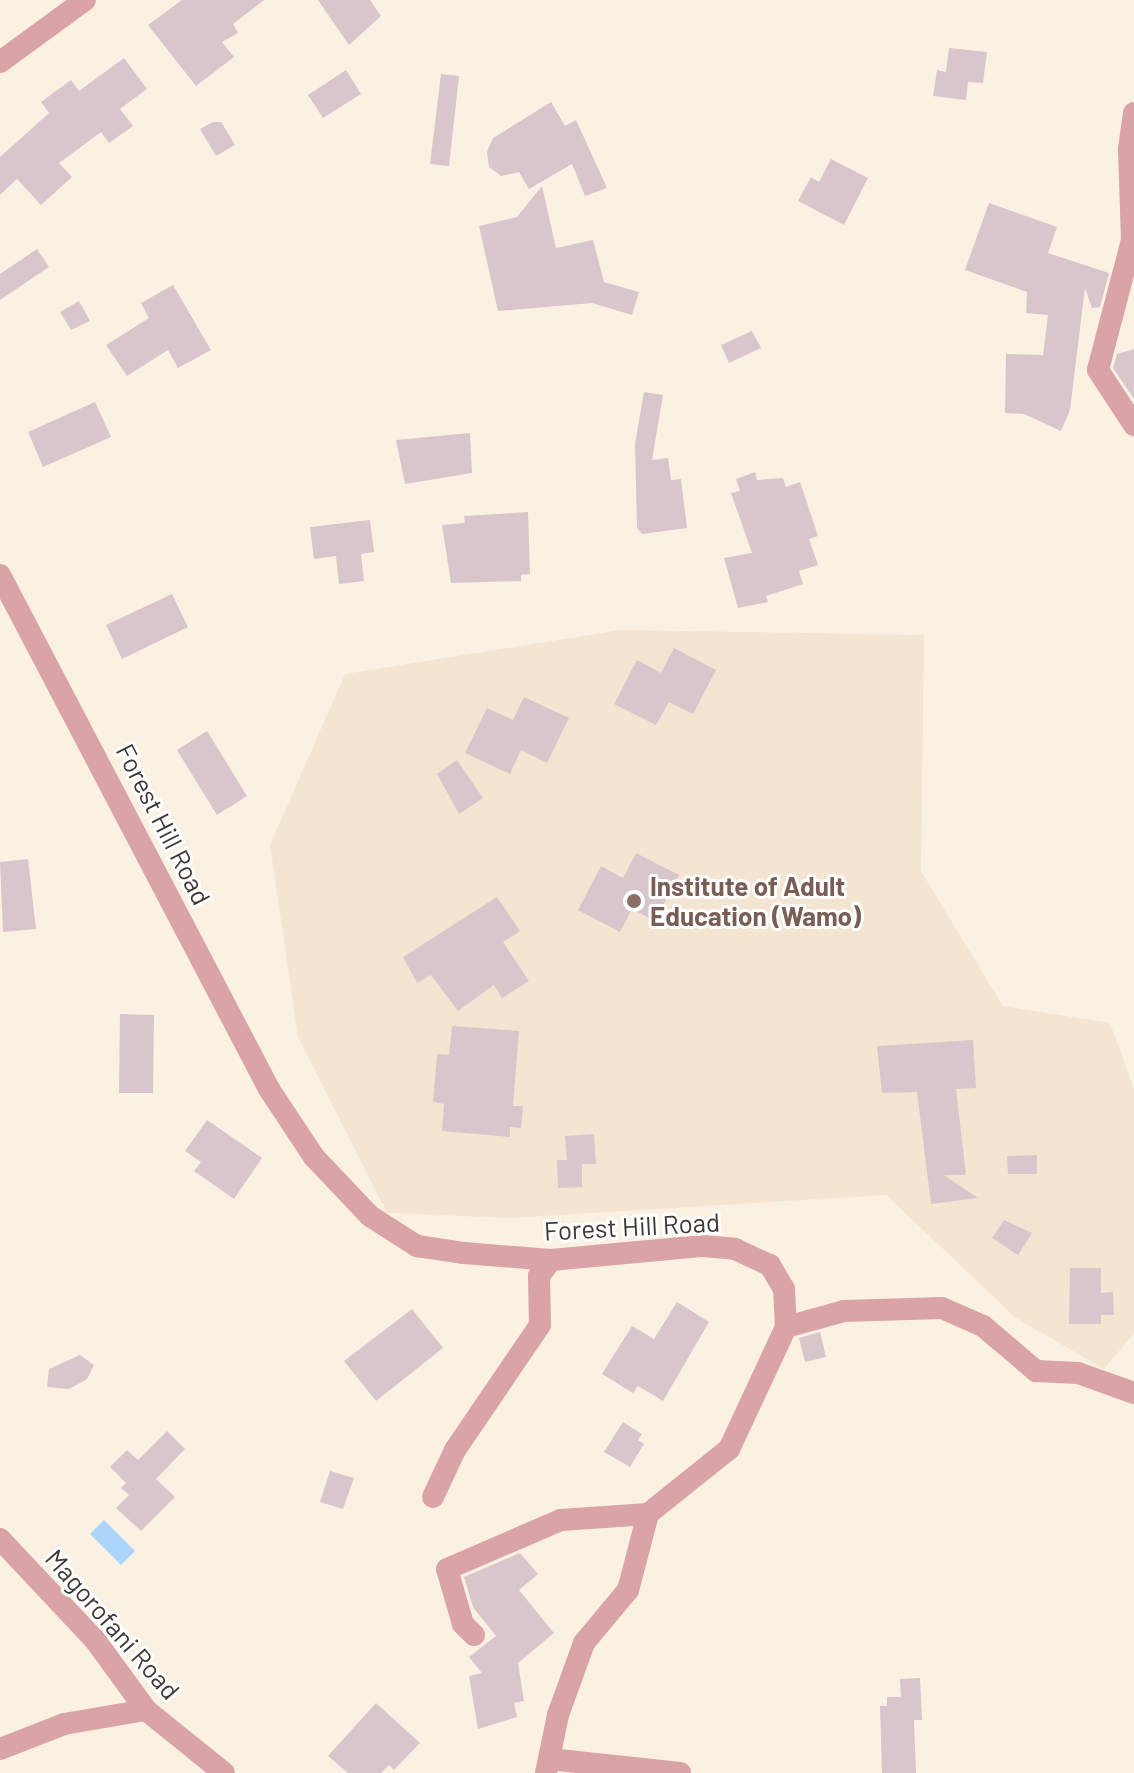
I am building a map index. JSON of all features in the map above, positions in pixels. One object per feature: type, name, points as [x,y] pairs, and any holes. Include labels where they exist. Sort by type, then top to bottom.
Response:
[{"type":"street","points":[[0,62],[85,0]]},
{"type":"street","points":[[1134,113],[1129,150],[1132,240],[1098,370],[1134,425]]},
{"type":"street","name":"Forest Hill Road","points":[[0,575],[269,1089],[314,1157],[370,1216],[412,1244],[551,1260],[703,1246],[735,1249],[770,1265],[784,1289],[786,1327],[729,1449],[648,1514]]},
{"type":"street","points":[[433,1497],[448,1462],[540,1325],[539,1276],[551,1260]]},
{"type":"street","points":[[786,1327],[844,1311],[942,1308],[983,1326],[1036,1371],[1078,1373],[1134,1393]]},
{"type":"street","points":[[474,1635],[463,1624],[447,1569],[561,1520],[648,1514],[628,1590],[584,1643],[558,1715],[548,1766],[680,1773]]},
{"type":"street","name":"Magorofani Road","points":[[0,1539],[95,1640],[146,1710],[224,1773]]},
{"type":"street","points":[[0,1749],[64,1724],[146,1710]]},
{"type":"shaded area","points":[[620,630],[924,635],[921,871],[1003,1006],[1110,1023],[1134,1089],[1134,1333],[1104,1369],[1016,1318],[886,1195],[510,1218],[387,1213],[298,1037],[270,845],[345,674]]},
{"type":"water","points":[[104,1520],[135,1551],[121,1565],[90,1534]]},
{"type":"building","points":[[182,0],[264,0],[233,24],[238,33],[222,42],[234,57],[196,86],[148,25]]},
{"type":"building","points":[[318,0],[370,0],[381,16],[349,45]]},
{"type":"building","points":[[949,48],[987,52],[983,83],[968,82],[966,100],[933,96],[937,70],[946,72]]},
{"type":"building","points":[[124,58],[147,89],[120,109],[133,126],[109,143],[101,132],[59,163],[72,177],[41,205],[17,179],[0,195],[0,157],[49,113],[41,102],[71,80],[79,91]]},
{"type":"building","points":[[346,70],[361,94],[323,118],[308,95]]},
{"type":"building","points":[[441,74],[459,76],[449,166],[430,164]]},
{"type":"building","points":[[551,102],[565,126],[576,120],[607,188],[585,196],[572,164],[529,189],[519,172],[501,176],[489,167],[487,152],[493,138]]},
{"type":"building","points":[[213,122],[221,122],[235,145],[216,156],[200,129]]},
{"type":"building","points":[[831,159],[868,178],[844,225],[798,201],[811,177],[819,182]]},
{"type":"building","points":[[542,186],[556,248],[593,240],[604,282],[639,292],[632,315],[592,303],[498,311],[479,226],[517,217]]},
{"type":"building","points":[[989,203],[1057,227],[1048,253],[1109,273],[1100,307],[1092,308],[1085,288],[1070,410],[1061,431],[1024,414],[1005,413],[1006,354],[1043,355],[1048,315],[1026,313],[1027,292],[965,270]]},
{"type":"building","points":[[37,249],[49,267],[0,300],[0,274]]},
{"type":"building","points":[[173,285],[211,350],[178,368],[168,350],[127,376],[106,345],[149,318],[141,303]]},
{"type":"building","points":[[79,301],[90,321],[71,330],[60,312]]},
{"type":"building","points":[[752,331],[761,348],[729,363],[721,345]]},
{"type":"building","points":[[1134,349],[1134,399],[1113,368],[1117,354]]},
{"type":"building","points":[[644,392],[663,395],[652,460],[668,458],[671,480],[681,479],[687,528],[642,534],[637,528],[635,444]]},
{"type":"building","points":[[95,402],[111,437],[43,467],[28,432]]},
{"type":"building","points":[[470,433],[472,473],[405,484],[396,440]]},
{"type":"building","points":[[755,472],[757,480],[783,478],[786,487],[800,482],[818,536],[809,539],[818,565],[799,571],[803,584],[766,596],[768,602],[738,608],[724,558],[752,553],[731,493],[740,491],[736,479]]},
{"type":"building","points":[[528,512],[530,574],[521,575],[521,581],[451,583],[442,525],[465,523],[464,516]]},
{"type":"building","points":[[370,520],[374,552],[361,554],[364,581],[339,584],[336,556],[314,559],[310,527]]},
{"type":"building","points":[[172,594],[188,627],[122,659],[106,625]]},
{"type":"building","points":[[674,648],[716,670],[693,714],[669,702],[656,725],[614,704],[637,660],[661,673]]},
{"type":"building","points":[[524,697],[569,718],[547,763],[521,750],[510,774],[465,753],[487,708],[513,720]]},
{"type":"building","points":[[207,731],[247,796],[217,815],[177,750]]},
{"type":"building","points":[[457,760],[483,798],[459,814],[437,774]]},
{"type":"building","points":[[636,853],[679,875],[655,921],[632,909],[620,932],[578,910],[601,866],[623,878]]},
{"type":"building","points":[[28,859],[36,929],[3,932],[0,862]]},
{"type":"building","points":[[497,897],[520,931],[503,942],[529,981],[502,998],[494,985],[458,1011],[431,975],[417,983],[403,957]]},
{"type":"building","points":[[120,1014],[154,1015],[153,1093],[119,1093]]},
{"type":"building","points":[[452,1026],[519,1031],[513,1106],[523,1106],[521,1128],[510,1127],[510,1137],[442,1131],[444,1104],[433,1102],[437,1054],[449,1055]]},
{"type":"building","points":[[973,1040],[976,1088],[956,1089],[966,1175],[944,1175],[978,1198],[931,1204],[917,1092],[882,1093],[877,1046]]},
{"type":"building","points":[[207,1120],[262,1158],[234,1199],[194,1171],[201,1162],[185,1151]]},
{"type":"building","points":[[594,1134],[596,1164],[582,1164],[582,1187],[558,1188],[557,1160],[567,1160],[565,1136]]},
{"type":"building","points":[[1037,1155],[1037,1174],[1008,1174],[1007,1156]]},
{"type":"building","points":[[1004,1220],[1032,1233],[1018,1255],[992,1238]]},
{"type":"building","points":[[1070,1268],[1101,1268],[1101,1293],[1113,1292],[1114,1315],[1101,1315],[1101,1324],[1069,1324]]},
{"type":"building","points":[[677,1302],[709,1322],[663,1401],[638,1386],[633,1393],[602,1374],[632,1326],[654,1339]]},
{"type":"building","points":[[412,1309],[443,1348],[376,1401],[344,1361]]},
{"type":"building","points":[[820,1332],[826,1357],[805,1362],[799,1338]]},
{"type":"building","points":[[80,1355],[94,1365],[87,1379],[69,1389],[47,1387],[49,1369]]},
{"type":"building","points":[[623,1422],[642,1434],[638,1440],[644,1444],[630,1467],[604,1452]]},
{"type":"building","points":[[167,1431],[185,1449],[156,1479],[175,1497],[141,1531],[116,1508],[129,1495],[121,1488],[126,1483],[110,1467],[127,1450],[138,1460]]},
{"type":"building","points":[[330,1471],[354,1478],[343,1509],[320,1502]]},
{"type":"building","points":[[520,1553],[538,1574],[519,1590],[554,1633],[518,1663],[524,1701],[514,1703],[517,1717],[478,1729],[469,1676],[482,1673],[469,1657],[496,1636],[473,1607],[464,1577]]},
{"type":"building","points":[[920,1678],[922,1720],[914,1720],[916,1773],[882,1773],[880,1706],[887,1706],[887,1697],[901,1697],[900,1679]]},
{"type":"building","points":[[376,1703],[420,1743],[394,1770],[389,1765],[381,1773],[348,1773],[328,1756]]},
{"type":"place","name":"Institute of Adult Education (Wamo)","points":[[634,901]]}]
